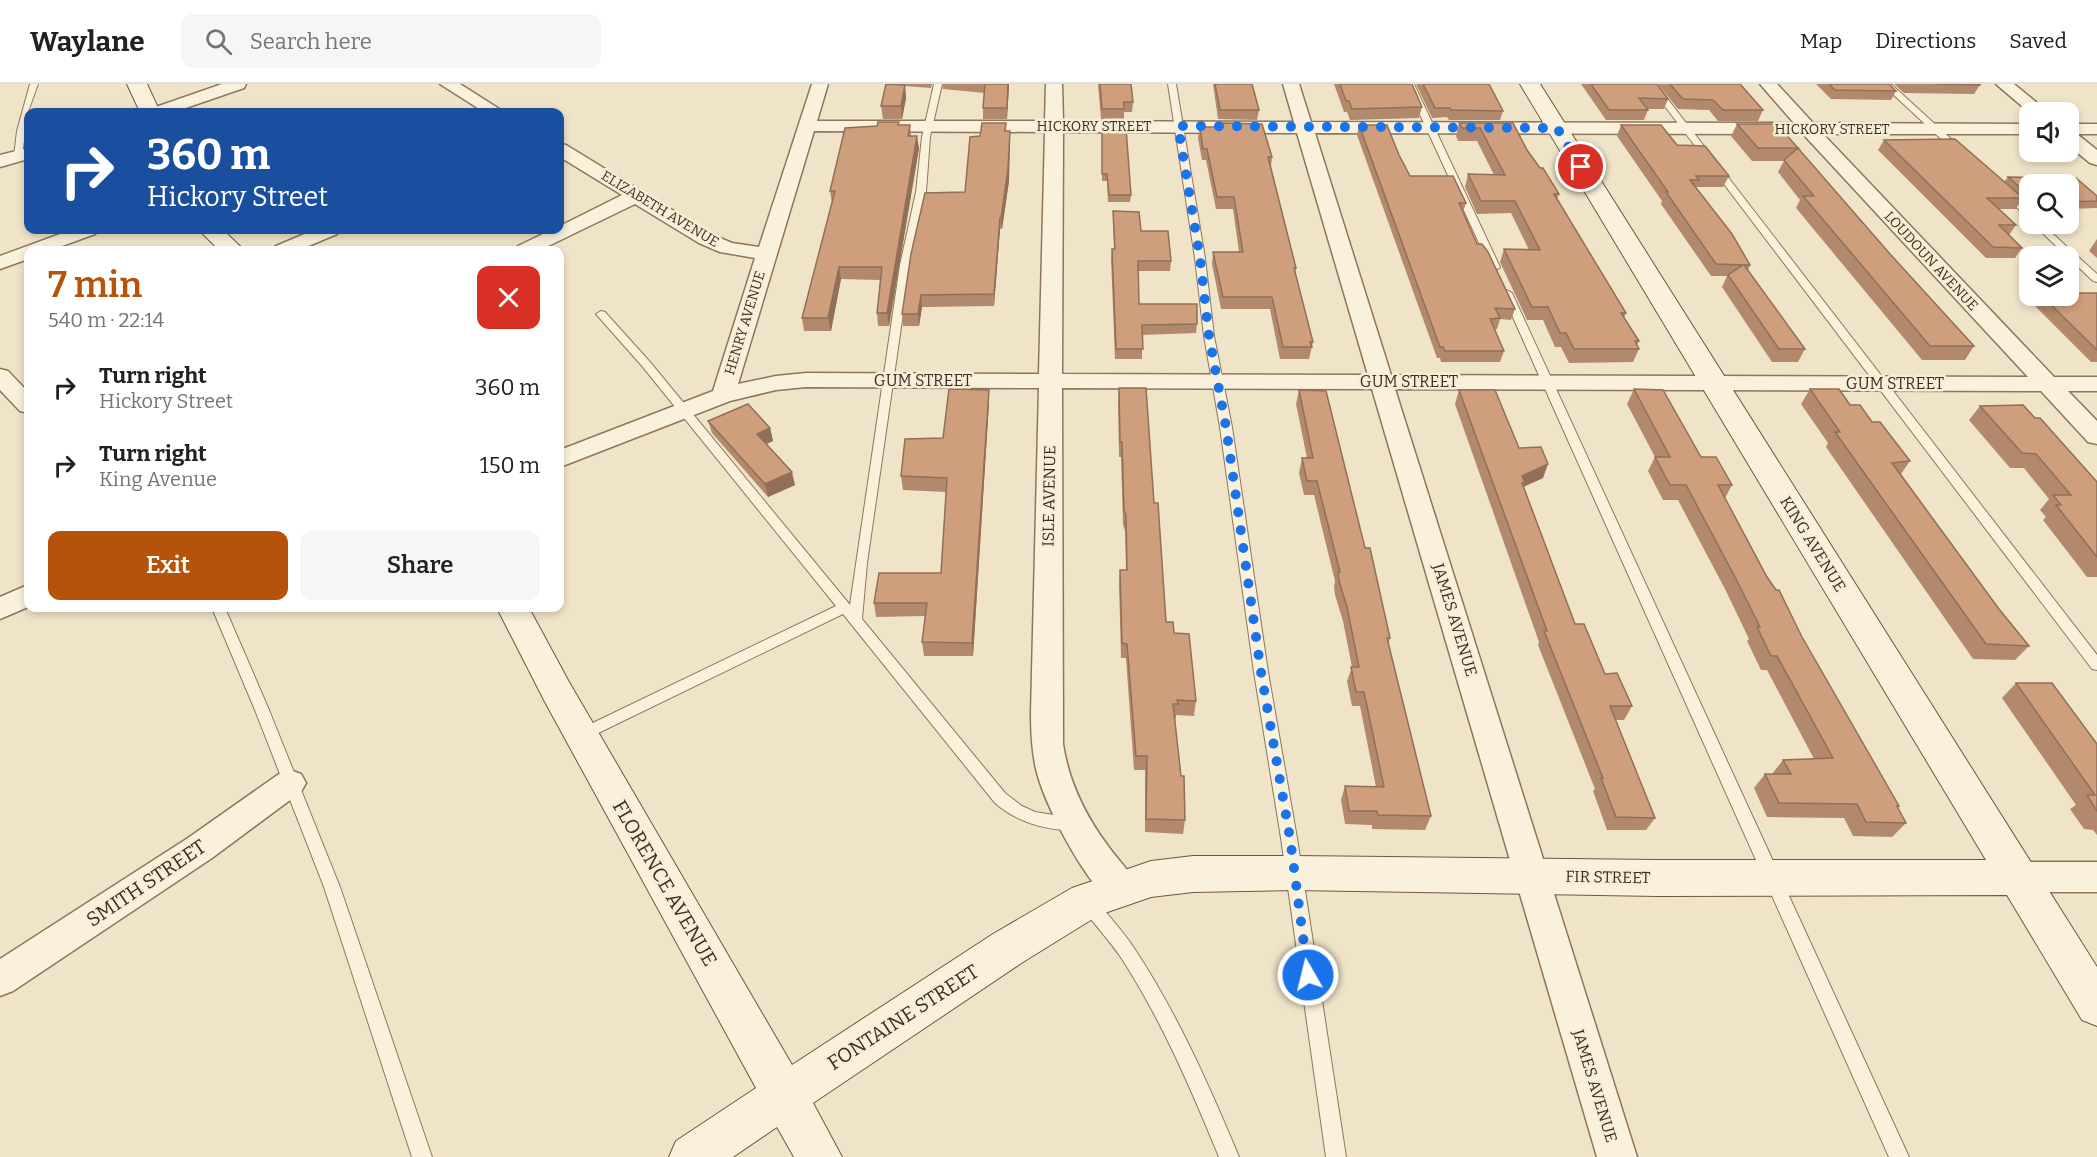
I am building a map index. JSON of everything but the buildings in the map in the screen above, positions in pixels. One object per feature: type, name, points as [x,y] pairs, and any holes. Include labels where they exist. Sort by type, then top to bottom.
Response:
[{"type":"street","points":[[137,84],[148,108]]},
{"type":"street","points":[[170,108],[238,84]]},
{"type":"street","points":[[448,84],[488,108]]},
{"type":"street","name":"HENRY AVENUE","points":[[564,457],[723,395],[820,84]]},
{"type":"street","name":"ISLE AVENUE","points":[[1054,84],[1047,716],[1049,755],[1059,791],[1074,824],[1107,872],[1104,895]]},
{"type":"street","name":"JAMES AVENUE","points":[[1291,84],[1617,1157]]},
{"type":"street","name":"KING AVENUE","points":[[1530,84],[2097,1005]]},
{"type":"street","name":"LOUDOUN AVENUE","points":[[1768,84],[2097,436]]},
{"type":"street","points":[[2004,84],[2026,102]]},
{"type":"street","name":"HICKORY STREET","points":[[807,126],[2019,129]]},
{"type":"street","points":[[2079,129],[2097,129]]},
{"type":"street","points":[[2079,145],[2097,159]]},
{"type":"street","name":"ELIZABETH AVENUE","points":[[564,151],[706,239],[727,248],[766,254]]},
{"type":"street","points":[[564,231],[636,196]]},
{"type":"street","points":[[44,246],[77,234]]},
{"type":"street","points":[[214,234],[228,246]]},
{"type":"street","points":[[292,246],[321,234]]},
{"type":"street","points":[[533,246],[558,234]]},
{"type":"street","points":[[0,263],[24,254]]},
{"type":"street","points":[[0,376],[24,402]]},
{"type":"street","name":"GUM STREET","points":[[723,395],[776,383],[831,380],[2097,384]]},
{"type":"street","points":[[0,609],[24,597]]},
{"type":"street","name":"FLORENCE AVENUE","points":[[515,612],[581,735],[819,1157]]},
{"type":"street","name":"SMITH STREET","points":[[0,979],[200,848],[290,783]]},
{"type":"street","name":"FIR STREET","points":[[1104,895],[1151,879],[1192,874],[1530,875],[1658,878],[2097,877]]},
{"type":"street","name":"FONTAINE STREET","points":[[692,1157],[1008,948],[1104,895]]},
{"type":"lane","points":[[28,108],[34,84]]},
{"type":"lane","points":[[855,621],[861,562],[890,380],[905,265],[921,192],[926,137],[938,84]]},
{"type":"lane","points":[[1172,84],[1336,1157]]},
{"type":"lane","points":[[1410,84],[1548,382],[1899,1157]]},
{"type":"lane","points":[[1652,84],[2097,665]]},
{"type":"lane","points":[[1886,84],[1969,160]]},
{"type":"lane","points":[[15,157],[24,129]]},
{"type":"lane","points":[[1995,184],[2019,206]]},
{"type":"lane","points":[[2048,234],[2097,279]]},
{"type":"lane","points":[[601,314],[646,364],[1000,798],[1013,810],[1035,820],[1074,824]]},
{"type":"lane","points":[[581,735],[844,608]]},
{"type":"lane","points":[[220,612],[332,887],[422,1157]]},
{"type":"lane","points":[[1104,895],[1127,954],[1173,1034],[1204,1096],[1229,1157]]},
{"type":"route","points":[[1308,975],[1290,838],[1261,672],[1226,427],[1209,336],[1196,230],[1178,126],[1557,128],[1581,167]]}]
